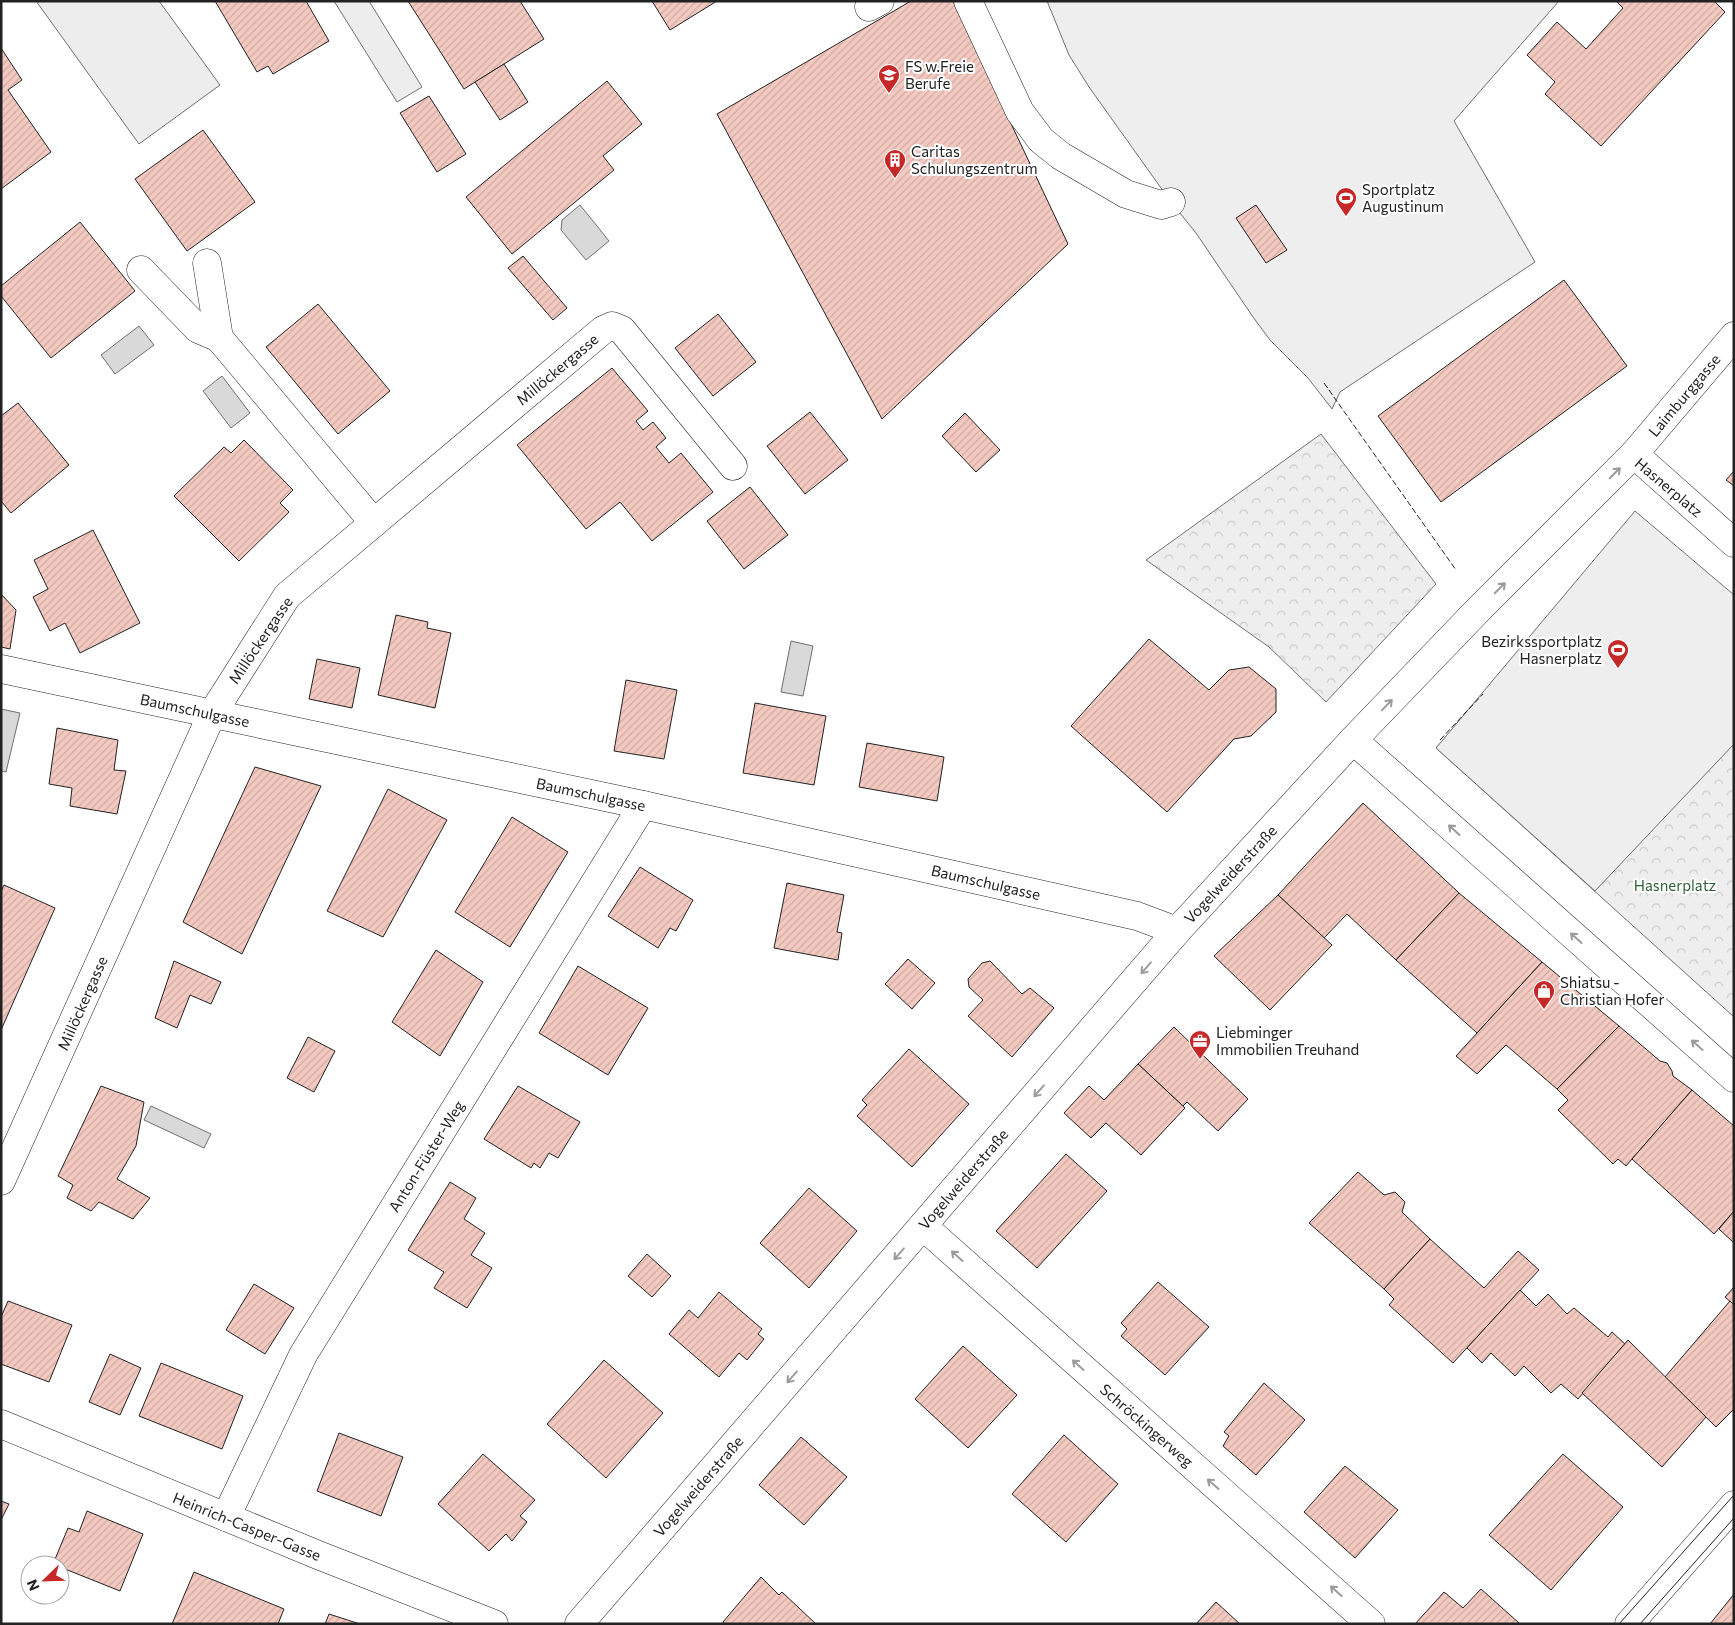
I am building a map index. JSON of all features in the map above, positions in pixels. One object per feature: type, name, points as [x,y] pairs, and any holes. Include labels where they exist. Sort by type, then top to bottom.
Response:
[{"type":"street","points":[[968,1],[1020,112],[1041,140],[1061,156],[1126,194],[1161,205],[1171,202]]},
{"type":"street","points":[[206,263],[219,338]]},
{"type":"street","points":[[141,270],[198,329],[219,338],[374,523]]},
{"type":"street","name":"Millöckergasse","points":[[1,1182],[212,714],[287,596],[603,330],[612,326],[622,330],[733,466]]},
{"type":"street","name":"Laimburggasse","points":[[1634,454],[1734,336]]},
{"type":"street","name":"Hasnerplatz","points":[[1353,740],[1478,610],[1634,454],[1734,543]]},
{"type":"street","name":"Baumschulgasse","points":[[1,669],[643,805],[1137,916],[1177,931]]},
{"type":"street","points":[[1353,740],[1734,1078]]},
{"type":"street","name":"Vogelweiderstraße","points":[[579,1624],[1177,931],[1353,740]]},
{"type":"street","name":"Anton-Füster-Weg","points":[[226,1517],[303,1356],[643,805]]},
{"type":"street","name":"Schröckingerweg","points":[[923,1226],[1372,1624]]},
{"type":"street","name":"Heinrich-Casper-Gasse","points":[[1,1424],[226,1517],[494,1624]]},
{"type":"street","points":[[1629,1624],[1734,1505]]},
{"type":"green space","name":"Sportplatz Augustinum","points":[[1047,1],[1559,1],[1454,121],[1535,262],[1340,392],[1332,409],[1308,378],[1270,340],[1196,233],[1171,202],[1089,87],[1069,55]]},
{"type":"green space","points":[[1321,434],[1436,584],[1326,702],[1269,647],[1146,560]]},
{"type":"green space","name":"Bezirkssportplatz Hasnerplatz","points":[[1635,511],[1734,595],[1734,744],[1595,891],[1436,748]]},
{"type":"green space","name":"Bezirkssportplatz Hasnerplatz","points":[[1734,595],[1734,1017],[1436,748],[1490,690]]},
{"type":"shaded area","points":[[36,1],[159,1],[220,85],[139,144]]},
{"type":"shaded area","points":[[334,1],[369,1],[422,87],[397,102]]},
{"type":"shaded area","points":[[580,205],[609,241],[586,260],[561,230],[562,220]]},
{"type":"shaded area","points":[[139,326],[154,345],[115,374],[101,355]]},
{"type":"shaded area","points":[[222,376],[250,413],[231,428],[203,391]]},
{"type":"shaded area","points":[[791,641],[813,646],[803,696],[781,692]]},
{"type":"shaded area","points":[[1,709],[20,713],[6,772],[1,771]]},
{"type":"shaded area","points":[[151,1106],[211,1134],[204,1148],[144,1120]]},
{"type":"building","points":[[215,1],[306,1],[329,41],[273,74],[268,66],[257,72]]},
{"type":"building","points":[[408,1],[520,1],[544,39],[464,89]]},
{"type":"building","points":[[652,1],[717,1],[670,30]]},
{"type":"building","name":"Caritas Schulungszentrum","points":[[911,1],[953,1],[1068,244],[882,419],[717,114]]},
{"type":"building","points":[[1616,1],[1714,1],[1725,12],[1601,146],[1545,94],[1555,82],[1527,55],[1557,22],[1586,49],[1623,8]]},
{"type":"building","points":[[1,48],[22,80],[8,90],[51,152],[1,189]]},
{"type":"building","points":[[504,64],[528,102],[500,120],[475,82]]},
{"type":"building","points":[[607,81],[642,124],[603,156],[614,170],[512,254],[466,197]]},
{"type":"building","points":[[429,96],[466,154],[437,172],[400,113]]},
{"type":"building","points":[[203,130],[255,202],[187,251],[135,179]]},
{"type":"building","points":[[1256,205],[1287,250],[1266,263],[1236,218]]},
{"type":"building","points":[[80,222],[135,291],[51,358],[1,296],[1,286]]},
{"type":"building","points":[[523,256],[567,308],[553,320],[508,268]]},
{"type":"building","points":[[1564,280],[1627,366],[1441,502],[1378,416]]},
{"type":"building","points":[[318,304],[390,391],[338,434],[266,347]]},
{"type":"building","points":[[718,314],[756,362],[713,396],[675,348]]},
{"type":"building","points":[[612,368],[648,411],[636,421],[643,430],[653,422],[666,438],[656,447],[669,463],[681,453],[713,492],[652,541],[620,502],[586,529],[517,445]]},
{"type":"building","points":[[18,403],[69,465],[11,513],[1,501],[1,416]]},
{"type":"building","points":[[810,412],[848,460],[805,494],[767,446]]},
{"type":"building","points":[[965,413],[1000,450],[976,472],[942,436]]},
{"type":"building","points":[[244,440],[293,490],[280,503],[289,512],[239,561],[174,496],[224,447],[231,453]]},
{"type":"building","points":[[1734,471],[1734,486],[1726,480]]},
{"type":"building","points":[[750,487],[788,535],[744,569],[707,521]]},
{"type":"building","points":[[93,530],[140,623],[80,653],[65,623],[50,631],[33,597],[48,589],[34,560]]},
{"type":"building","points":[[1,594],[16,610],[10,649],[1,647]]},
{"type":"building","points":[[396,615],[428,622],[427,628],[451,633],[435,708],[378,695]]},
{"type":"building","points":[[1149,639],[1209,690],[1229,670],[1249,667],[1276,689],[1276,712],[1251,736],[1234,739],[1167,812],[1071,726]]},
{"type":"building","points":[[317,659],[360,668],[352,708],[309,699]]},
{"type":"building","points":[[626,680],[677,690],[664,759],[614,751]]},
{"type":"building","points":[[755,703],[826,716],[814,785],[743,773]]},
{"type":"building","points":[[57,728],[118,740],[114,770],[126,771],[117,814],[70,806],[72,788],[49,784]]},
{"type":"building","points":[[867,743],[944,757],[937,801],[859,787]]},
{"type":"building","points":[[255,767],[321,786],[242,954],[183,922]]},
{"type":"building","points":[[388,789],[447,820],[383,937],[327,911]]},
{"type":"building","points":[[1363,803],[1459,893],[1396,960],[1347,914],[1324,938],[1278,895]]},
{"type":"building","points":[[512,817],[568,852],[510,947],[455,912]]},
{"type":"building","points":[[640,867],[693,900],[676,931],[670,928],[658,948],[608,916]]},
{"type":"building","points":[[787,883],[844,895],[837,932],[842,933],[838,960],[774,948]]},
{"type":"building","points":[[4,885],[55,908],[1,1030],[1,891]]},
{"type":"building","points":[[1459,893],[1542,962],[1477,1033],[1396,960]]},
{"type":"building","points":[[1278,895],[1332,945],[1270,1010],[1214,956]]},
{"type":"building","points":[[436,950],[483,982],[440,1056],[392,1022]]},
{"type":"building","points":[[908,959],[935,983],[912,1009],[885,984]]},
{"type":"building","points":[[174,961],[221,982],[211,1004],[190,995],[177,1028],[155,1018]]},
{"type":"building","points":[[990,961],[1022,994],[1030,988],[1054,1008],[1012,1057],[968,1016],[983,1000],[969,987],[968,979],[982,963]]},
{"type":"building","points":[[1542,962],[1619,1026],[1557,1089],[1506,1045],[1477,1074],[1456,1056]]},
{"type":"building","points":[[578,966],[648,1008],[608,1075],[539,1033]]},
{"type":"building","points":[[1619,1026],[1660,1061],[1667,1063],[1673,1076],[1692,1090],[1626,1166],[1618,1159],[1613,1164],[1558,1110],[1568,1100],[1557,1089]]},
{"type":"building","points":[[1174,1027],[1248,1099],[1218,1131],[1187,1102],[1183,1106],[1138,1064]]},
{"type":"building","points":[[308,1037],[335,1051],[314,1092],[287,1078]]},
{"type":"building","points":[[909,1049],[969,1104],[912,1167],[857,1116],[867,1105],[862,1100]]},
{"type":"building","points":[[1138,1064],[1185,1108],[1141,1155],[1106,1123],[1091,1138],[1064,1113],[1089,1086],[1104,1100]]},
{"type":"building","points":[[101,1086],[144,1102],[136,1146],[117,1179],[150,1198],[133,1219],[99,1202],[91,1211],[67,1198],[73,1185],[58,1176]]},
{"type":"building","points":[[518,1086],[580,1122],[558,1158],[549,1153],[540,1168],[534,1163],[531,1168],[484,1139]]},
{"type":"building","points":[[1692,1090],[1734,1126],[1734,1211],[1714,1234],[1632,1159]]},
{"type":"building","points":[[1066,1154],[1107,1191],[1037,1268],[996,1231]]},
{"type":"building","points":[[1358,1172],[1384,1195],[1395,1192],[1405,1202],[1402,1212],[1430,1239],[1384,1289],[1309,1223]]},
{"type":"building","points":[[450,1182],[476,1198],[464,1219],[485,1233],[471,1255],[492,1268],[467,1308],[434,1288],[444,1272],[408,1250]]},
{"type":"building","points":[[809,1188],[857,1231],[809,1288],[760,1243]]},
{"type":"building","points":[[1734,1211],[1734,1243],[1719,1229]]},
{"type":"building","points":[[1430,1239],[1484,1288],[1518,1251],[1539,1270],[1453,1363],[1389,1305],[1394,1299],[1384,1289]]},
{"type":"building","points":[[647,1254],[671,1276],[652,1297],[628,1276]]},
{"type":"building","points":[[1158,1282],[1209,1327],[1165,1375],[1121,1336],[1127,1329],[1121,1323]]},
{"type":"building","points":[[254,1284],[294,1308],[265,1354],[226,1330]]},
{"type":"building","points":[[1734,1287],[1734,1305],[1725,1297]]},
{"type":"building","points":[[1520,1290],[1536,1306],[1548,1294],[1567,1314],[1574,1308],[1608,1337],[1612,1332],[1625,1344],[1578,1399],[1561,1384],[1551,1393],[1524,1366],[1515,1376],[1491,1353],[1482,1363],[1467,1348]]},
{"type":"building","points":[[719,1292],[762,1329],[758,1334],[764,1339],[747,1360],[739,1353],[719,1377],[669,1334],[689,1310],[698,1318]]},
{"type":"building","points":[[8,1301],[72,1325],[49,1382],[1,1364],[1,1317]]},
{"type":"building","points":[[1730,1301],[1734,1305],[1734,1409],[1716,1427],[1665,1377]]},
{"type":"building","points":[[1628,1340],[1706,1417],[1662,1467],[1582,1393]]},
{"type":"building","points":[[963,1346],[1017,1395],[968,1448],[915,1399]]},
{"type":"building","points":[[110,1354],[141,1368],[120,1415],[89,1402]]},
{"type":"building","points":[[604,1360],[663,1413],[606,1478],[547,1424]]},
{"type":"building","points":[[161,1363],[243,1396],[222,1449],[139,1416]]},
{"type":"building","points":[[1264,1383],[1305,1420],[1256,1475],[1223,1446],[1229,1436],[1224,1432]]},
{"type":"building","points":[[339,1433],[403,1457],[381,1516],[317,1491]]},
{"type":"building","points":[[1064,1435],[1118,1484],[1066,1542],[1012,1494]]},
{"type":"building","points":[[801,1437],[847,1477],[804,1525],[759,1485]]},
{"type":"building","points":[[483,1454],[535,1500],[520,1516],[527,1522],[512,1541],[506,1534],[489,1551],[438,1504]]},
{"type":"building","points":[[1563,1454],[1623,1507],[1551,1590],[1489,1535]]},
{"type":"building","points":[[1345,1466],[1398,1510],[1355,1558],[1304,1512]]},
{"type":"building","points":[[1,1501],[9,1504],[1,1520]]},
{"type":"building","points":[[87,1511],[143,1534],[120,1591],[70,1571],[70,1555],[57,1555],[68,1528],[79,1532]]},
{"type":"building","points":[[194,1572],[284,1609],[278,1624],[172,1624]]},
{"type":"building","points":[[761,1577],[779,1595],[782,1592],[816,1624],[724,1624],[723,1622]]},
{"type":"building","points":[[1481,1589],[1519,1623],[1415,1624],[1444,1592],[1463,1608]]},
{"type":"building","points":[[1734,1594],[1734,1624],[1710,1624]]},
{"type":"building","points":[[1216,1602],[1240,1624],[1196,1624]]},
{"type":"building","points":[[329,1614],[360,1624],[325,1624]]},
{"type":"tram line","points":[[1619,1624],[1734,1495]]},
{"type":"tram line","points":[[1640,1624],[1734,1518]]},
{"type":"fence","points":[[1324,383],[1456,570]]},
{"type":"fence","points":[[1440,740],[1483,694]]},
{"type":"place","name":"FS w.Freie Berufe","points":[[889,94]]},
{"type":"place","name":"Caritas Schulungszentrum","points":[[895,179]]},
{"type":"place","name":"Sportplatz Augustinum","points":[[1346,217]]},
{"type":"place","name":"Bezirkssportplatz Hasnerplatz","points":[[1618,669]]},
{"type":"place","name":"Shiatsu - Christian Hofer","points":[[1544,1010]]},
{"type":"place","name":"Liebminger Immobilien Treuhand","points":[[1200,1060]]}]
